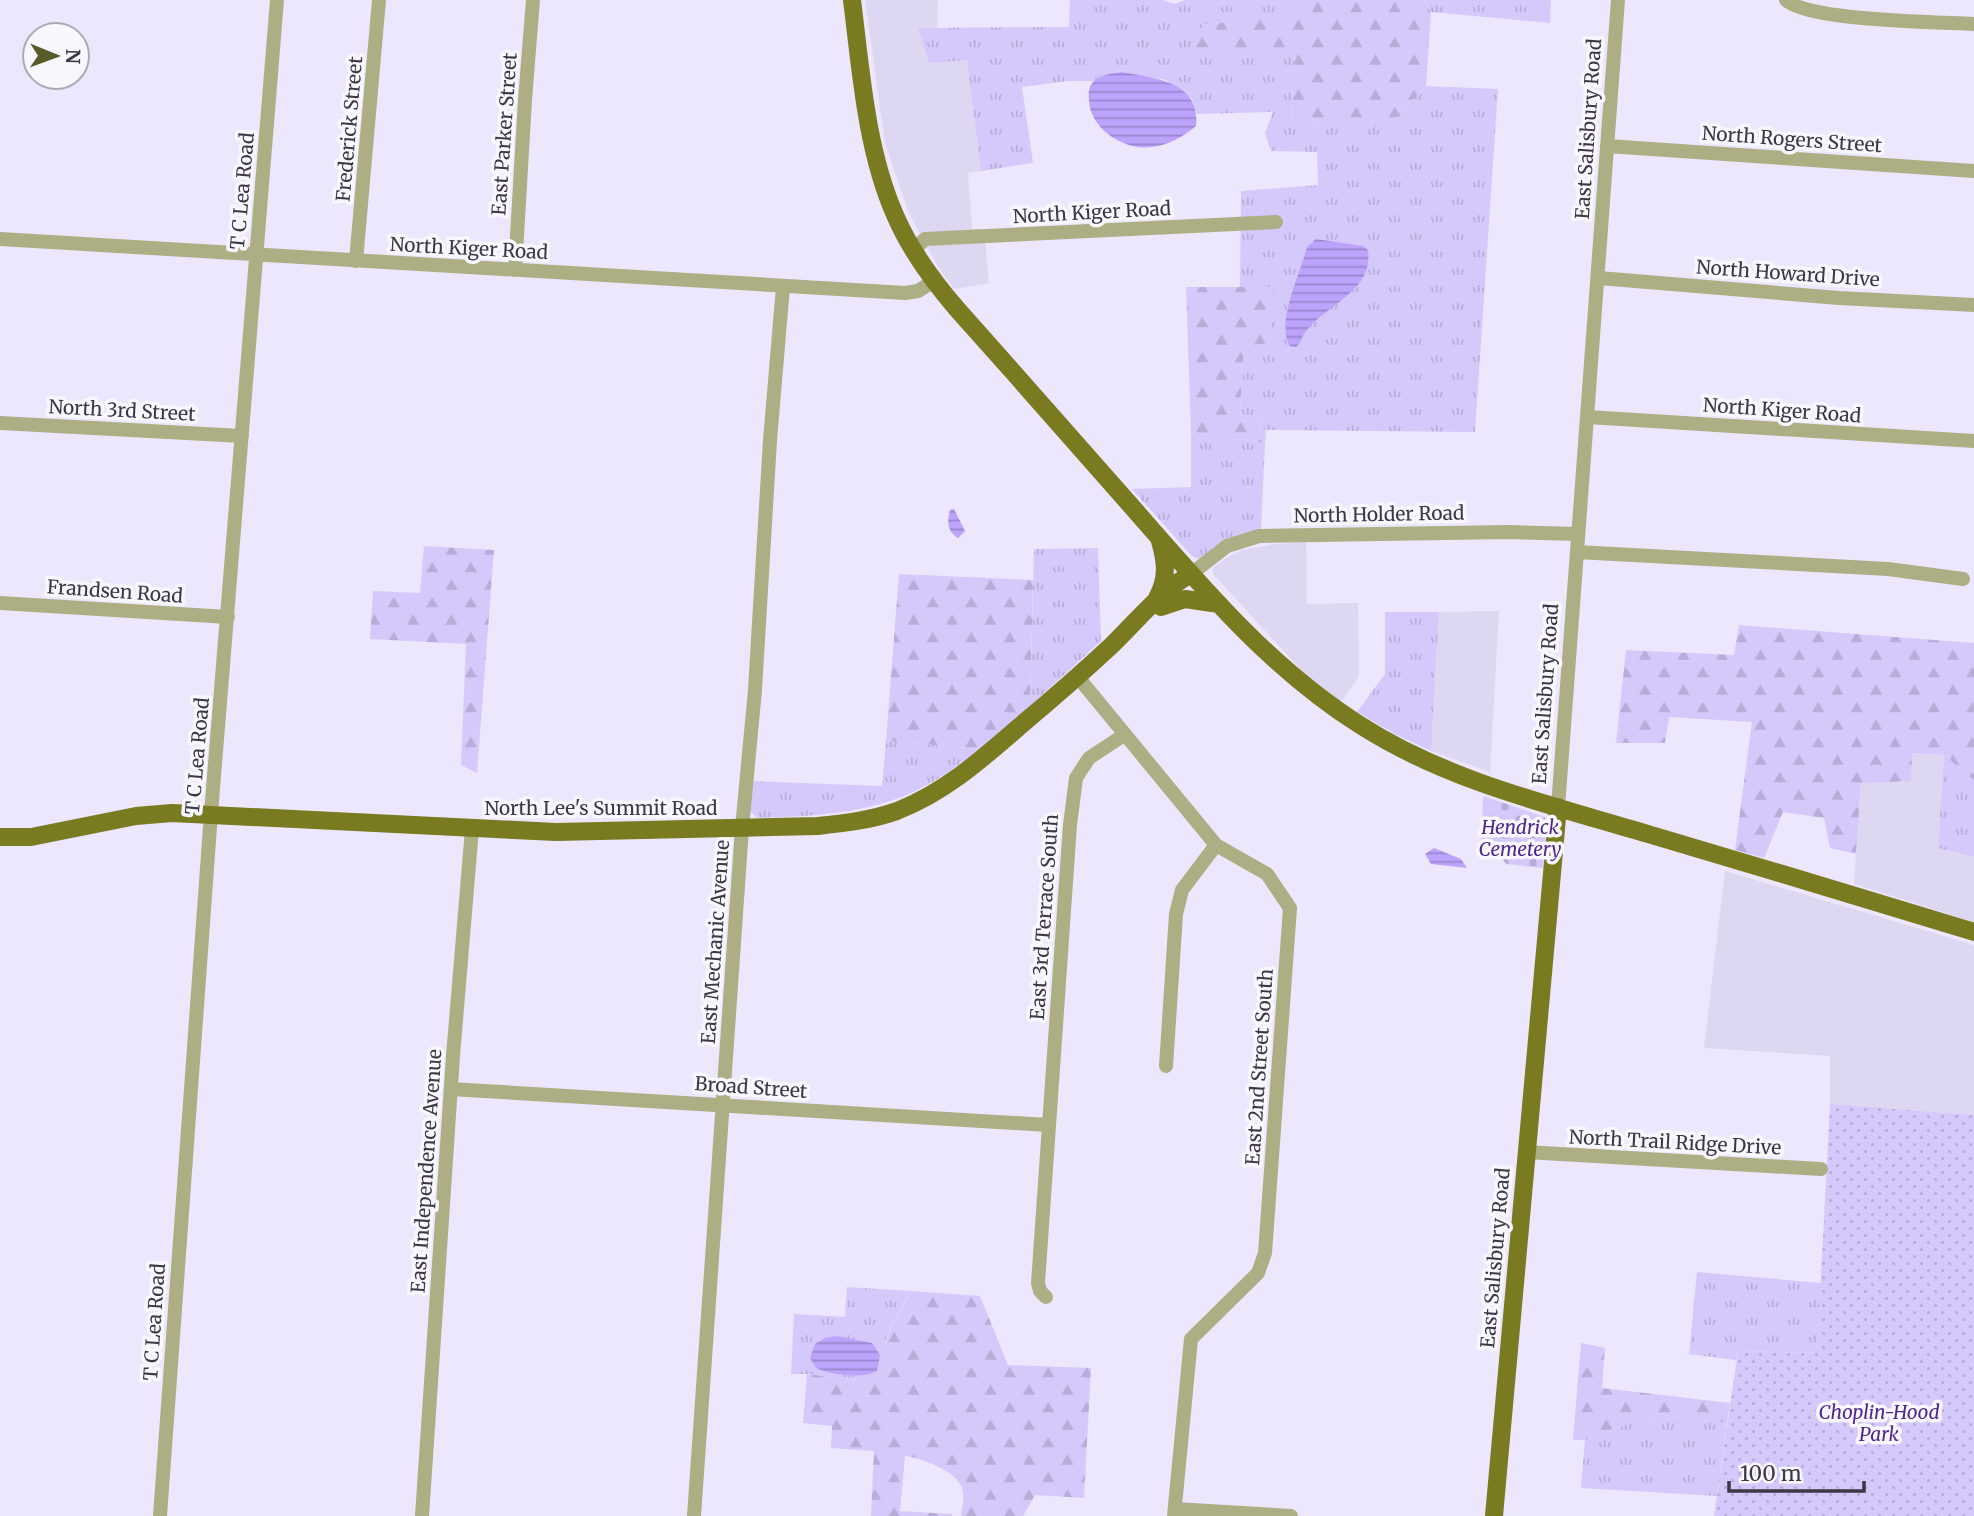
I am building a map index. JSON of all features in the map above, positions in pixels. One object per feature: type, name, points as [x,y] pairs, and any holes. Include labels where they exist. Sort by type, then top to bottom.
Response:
[{"type":"main road","points":[[852,0],[879,170],[895,216],[914,250],[934,281],[1191,574],[1278,665],[1371,732],[1447,769],[1558,807],[1974,932]]},
{"type":"main road","points":[[1159,537],[1166,569],[1158,603],[1185,599],[1219,604]]},
{"type":"main road","name":"North Lee's Summit Road","points":[[0,837],[31,837],[136,816],[211,813],[556,832],[818,826],[855,822],[896,811],[934,794],[960,778],[1077,677],[1135,622],[1151,616],[1158,603],[1184,586],[1191,574]]},
{"type":"main road","name":"East Salisbury Road","points":[[1494,1516],[1558,807]]},
{"type":"street","name":"T C Lea Road","points":[[160,1516],[211,813],[277,0]]},
{"type":"street","name":"Frederick Street","points":[[356,261],[379,0]]},
{"type":"street","name":"East Parker Street","points":[[515,270],[524,100],[533,0]]},
{"type":"street","name":"East Salisbury Road","points":[[1558,807],[1618,0]]},
{"type":"street","points":[[1786,0],[1802,9],[1831,15],[1974,24]]},
{"type":"street","name":"North Rogers Street","points":[[1607,146],[1974,171]]},
{"type":"street","name":"North Kiger Road","points":[[914,250],[925,239],[1276,222]]},
{"type":"street","name":"North Kiger Road","points":[[0,239],[905,293],[918,291],[934,281]]},
{"type":"street","name":"North Howard Drive","points":[[1599,278],[1839,298],[1974,305]]},
{"type":"street","name":"East Mechanic Avenue","points":[[694,1516],[783,286]]},
{"type":"street","name":"North Kiger Road","points":[[1588,418],[1974,441]]},
{"type":"street","name":"North 3rd Street","points":[[0,423],[242,436]]},
{"type":"street","name":"North Holder Road","points":[[1191,574],[1227,547],[1259,536],[1508,532],[1578,534]]},
{"type":"street","points":[[1577,552],[1888,569],[1964,579]]},
{"type":"street","name":"Frandsen Road","points":[[0,603],[228,617]]},
{"type":"street","name":"East 2nd Street South","points":[[1077,677],[1216,845],[1267,874],[1290,908],[1265,1253],[1258,1273],[1191,1339],[1175,1512]]},
{"type":"street","name":"East 3rd Terrace South","points":[[1046,1297],[1038,1283],[1070,825],[1076,778],[1089,758],[1124,735]]},
{"type":"street","name":"East Independence Avenue","points":[[422,1516],[472,829]]},
{"type":"street","points":[[1166,1066],[1176,914],[1182,890],[1216,845]]},
{"type":"street","name":"Broad Street","points":[[451,1089],[1048,1125]]},
{"type":"street","name":"North Trail Ridge Drive","points":[[1526,1152],[1821,1169]]},
{"type":"street","points":[[1175,1512],[1291,1516]]},
{"type":"shaded area","points":[[865,0],[938,0],[937,28],[918,28],[929,63],[967,59],[981,171],[968,173],[972,229],[984,229],[989,283],[954,289],[938,267],[908,211],[885,143]]},
{"type":"shaded area","points":[[1121,72],[1161,80],[1183,91],[1191,99],[1196,111],[1196,126],[1175,140],[1152,147],[1130,145],[1110,136],[1095,120],[1089,92],[1091,84],[1098,78]]},
{"type":"shaded area","points":[[1316,239],[1363,246],[1368,250],[1368,264],[1356,287],[1313,324],[1296,347],[1290,346],[1285,325],[1287,312],[1307,247]]},
{"type":"shaded area","points":[[954,509],[965,531],[958,538],[949,526],[950,510]]},
{"type":"shaded area","points":[[1306,542],[1307,604],[1358,603],[1359,676],[1341,702],[1303,672],[1213,574],[1213,568],[1242,550]]},
{"type":"shaded area","points":[[1499,611],[1490,772],[1431,751],[1439,612]]},
{"type":"shaded area","points":[[1911,753],[1944,755],[1938,848],[1974,857],[1974,922],[1854,884],[1861,782],[1911,781]]},
{"type":"shaded area","points":[[1434,848],[1461,859],[1467,868],[1431,864],[1425,854]]},
{"type":"shaded area","points":[[1725,871],[1974,945],[1974,1115],[1830,1104],[1830,1056],[1704,1048]]},
{"type":"shaded area","points":[[837,1336],[872,1343],[880,1355],[877,1371],[863,1375],[846,1375],[816,1368],[810,1358],[815,1344],[825,1338]]},
{"type":"green space","points":[[1070,0],[1163,0],[1174,4],[1185,0],[1302,0],[1302,13],[1203,25],[1295,51],[1291,122],[1387,126],[1426,86],[1498,89],[1475,432],[1266,430],[1240,412],[1244,345],[1275,288],[1240,287],[1241,191],[1318,185],[1317,152],[1271,151],[1265,133],[1273,112],[1197,114],[1192,99],[1166,80],[1121,73],[1103,75],[1093,81],[1068,81],[1022,87],[1033,163],[981,171],[967,60],[929,63],[918,28],[1069,27]]},
{"type":"green space","points":[[1302,0],[1424,0],[1431,12],[1426,86],[1387,127],[1291,122],[1295,51],[1189,54],[1203,25],[1301,13]]},
{"type":"green space","points":[[1424,0],[1551,0],[1550,23],[1431,12]]},
{"type":"green space","points":[[1186,287],[1275,287],[1269,343],[1244,346],[1240,412],[1266,430],[1265,443],[1191,433]]},
{"type":"green space","points":[[1191,433],[1265,443],[1261,531],[1198,559],[1191,555],[1132,489],[1191,487]]},
{"type":"green space","points":[[424,546],[494,550],[477,773],[461,765],[466,644],[370,639],[373,591],[420,593]]},
{"type":"green space","points":[[1098,548],[1101,641],[1030,706],[1034,549]]},
{"type":"green space","points":[[899,574],[1033,580],[1030,706],[981,749],[886,741]]},
{"type":"green space","points":[[1385,612],[1439,612],[1431,751],[1357,712],[1385,674]]},
{"type":"green space","points":[[1739,625],[1974,643],[1974,780],[1944,755],[1912,753],[1911,781],[1861,783],[1856,854],[1830,848],[1824,818],[1783,812],[1764,858],[1735,850],[1752,722],[1669,717],[1665,743],[1616,743],[1626,650],[1734,655]]},
{"type":"green space","points":[[886,741],[981,749],[934,781],[907,795],[866,808],[758,818],[750,811],[751,781],[882,786]]},
{"type":"green space","points":[[1944,755],[1974,780],[1974,857],[1938,848]]},
{"type":"green space","name":"Hendrick Cemetery","points":[[1483,796],[1545,817],[1547,824],[1543,868],[1506,864],[1498,852],[1481,849]]},
{"type":"green space","name":"Choplin-Hood Park","points":[[1830,1104],[1974,1115],[1974,1516],[1714,1516],[1738,1351],[1817,1353]]},
{"type":"green space","points":[[1697,1272],[1821,1283],[1817,1353],[1738,1351],[1736,1360],[1689,1354]]},
{"type":"green space","points":[[847,1287],[911,1291],[888,1335],[885,1347],[886,1367],[882,1376],[876,1382],[791,1374],[794,1314],[845,1317]]},
{"type":"green space","points":[[911,1291],[980,1296],[1008,1365],[1091,1368],[1084,1498],[1035,1495],[1023,1516],[961,1516],[963,1495],[959,1482],[938,1466],[905,1456],[900,1511],[952,1516],[871,1516],[874,1451],[831,1448],[832,1426],[803,1423],[807,1374],[876,1382],[885,1371],[888,1335]]},
{"type":"green space","points":[[1581,1343],[1605,1348],[1602,1388],[1730,1403],[1727,1423],[1655,1414],[1585,1440],[1573,1440]]},
{"type":"green space","points":[[1655,1414],[1727,1423],[1717,1496],[1581,1488],[1585,1440]]}]
